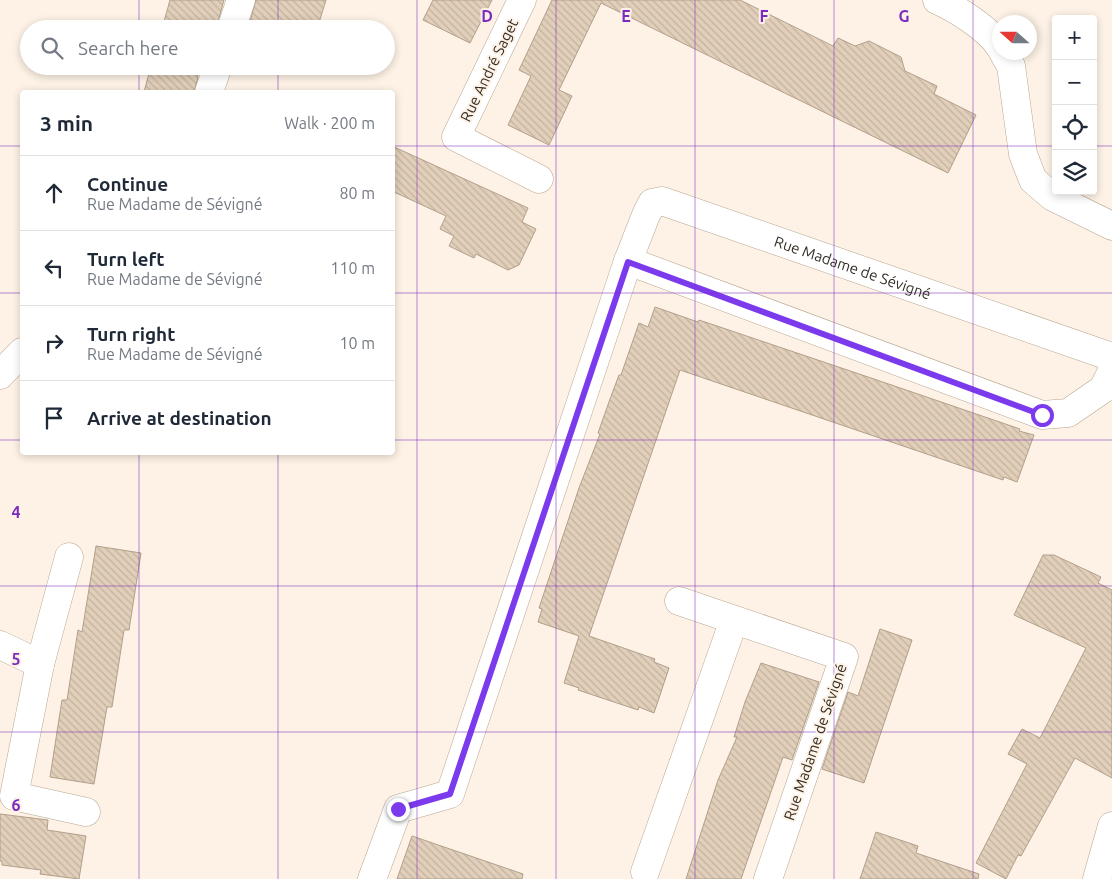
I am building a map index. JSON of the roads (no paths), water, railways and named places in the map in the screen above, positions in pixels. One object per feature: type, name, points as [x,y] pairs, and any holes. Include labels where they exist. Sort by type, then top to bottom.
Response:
[{"type":"street","points":[[234,20],[241,0]]},
{"type":"street","name":"Rue André Saget","points":[[522,0],[456,137],[540,179]]},
{"type":"street","points":[[937,0],[950,6],[992,37]]},
{"type":"street","points":[[1007,60],[1011,66],[1023,154],[1034,180],[1053,197],[1112,226]]},
{"type":"street","points":[[210,90],[215,75]]},
{"type":"street","name":"Rue Madame de Sévigné","points":[[372,879],[398,809],[450,794],[628,262],[652,204],[662,201],[1112,357]]},
{"type":"street","points":[[628,262],[1042,415],[1068,413],[1103,389],[1112,371]]},
{"type":"street","points":[[0,375],[20,354]]},
{"type":"street","points":[[69,557],[40,664],[14,796],[86,812]]},
{"type":"street","name":"Rue Madame de Sévigné","points":[[679,601],[844,657],[768,879]]},
{"type":"street","points":[[645,872],[734,620]]},
{"type":"street","points":[[0,645],[40,664]]},
{"type":"street","points":[[1097,879],[1112,826]]}]
